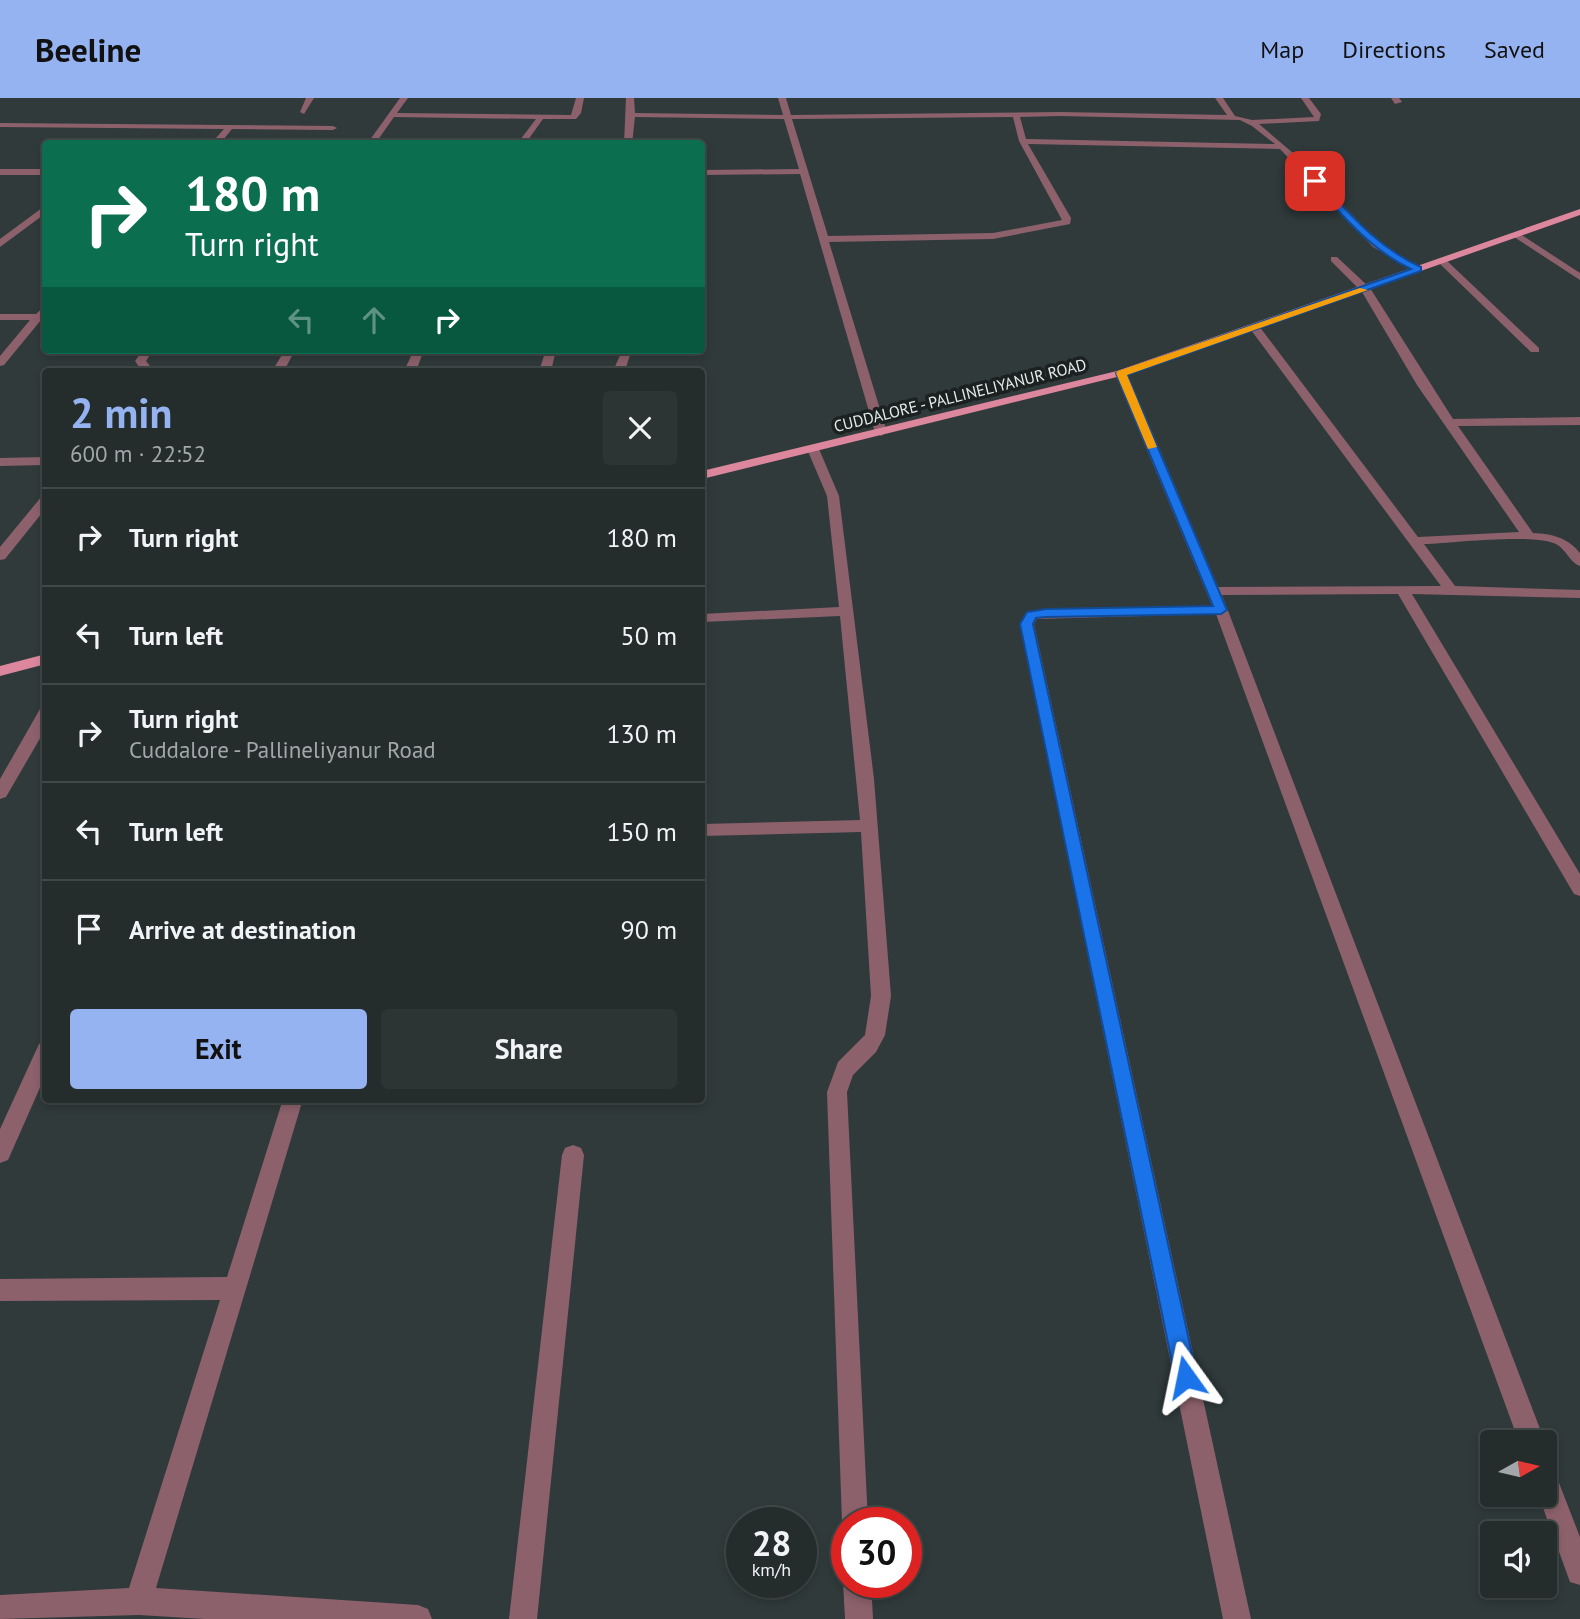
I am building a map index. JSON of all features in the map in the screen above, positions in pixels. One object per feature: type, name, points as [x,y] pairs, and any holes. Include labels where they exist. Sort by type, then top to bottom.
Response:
[{"type":"main road","name":"CUDDALORE - PALLINELIYANUR ROAD","points":[[705,474],[1121,373],[1366,290],[1580,212]]},
{"type":"main road","points":[[0,671],[42,660]]},
{"type":"street","points":[[304,112],[310,98]]},
{"type":"street","points":[[374,140],[404,98]]},
{"type":"street","points":[[391,115],[573,117],[577,113],[580,98]]},
{"type":"street","points":[[628,140],[630,98]]},
{"type":"street","points":[[782,98],[881,432]]},
{"type":"street","points":[[1219,98],[1232,117]]},
{"type":"street","points":[[631,115],[1016,116],[1040,111],[1129,111],[1232,117],[1253,122],[1318,117],[1305,98]]},
{"type":"street","points":[[703,107],[704,117]]},
{"type":"street","points":[[823,239],[993,236],[1067,222],[1023,141],[1016,116]]},
{"type":"street","points":[[524,140],[541,117]]},
{"type":"street","points":[[1253,122],[1281,147],[1373,242],[1394,258],[1418,269]]},
{"type":"street","points":[[0,125],[333,128]]},
{"type":"street","points":[[219,140],[230,127]]},
{"type":"street","points":[[1023,141],[1281,147]]},
{"type":"street","points":[[705,173],[803,171]]},
{"type":"street","points":[[0,172],[42,172]]},
{"type":"street","points":[[0,244],[42,211]]},
{"type":"street","points":[[1517,235],[1580,277]]},
{"type":"street","points":[[1334,259],[1366,290],[1423,385],[1529,537]]},
{"type":"street","points":[[1442,261],[1535,350]]},
{"type":"street","points":[[0,317],[41,317]]},
{"type":"street","points":[[0,363],[41,317]]},
{"type":"street","points":[[1255,328],[1451,590]]},
{"type":"street","points":[[145,354],[140,361],[146,368]]},
{"type":"street","points":[[620,368],[625,355]]},
{"type":"street","points":[[1121,373],[1221,610],[1528,1430]]},
{"type":"street","points":[[1450,423],[1580,421]]},
{"type":"street","points":[[813,449],[832,496],[870,826],[880,971],[879,1024],[869,1047],[850,1061],[840,1077],[838,1092],[854,1507]]},
{"type":"street","points":[[0,462],[42,461]]},
{"type":"street","points":[[0,556],[42,504]]},
{"type":"street","points":[[1413,541],[1529,537],[1563,543],[1580,562]]},
{"type":"street","points":[[1402,590],[1580,889]]},
{"type":"street","points":[[1212,591],[1451,590],[1580,594]]},
{"type":"street","points":[[1221,610],[1046,613],[1031,615],[1027,624],[1237,1619]]},
{"type":"street","points":[[705,618],[846,611]]},
{"type":"street","points":[[0,793],[42,720]]},
{"type":"street","points":[[705,830],[870,826]]},
{"type":"street","points":[[0,1153],[42,1059]]},
{"type":"street","points":[[139,1601],[292,1103]]},
{"type":"street","points":[[523,1619],[573,1154]]},
{"type":"street","points":[[0,1290],[234,1288]]},
{"type":"street","points":[[1556,1507],[1580,1572]]},
{"type":"street","points":[[858,1598],[859,1619]]},
{"type":"street","points":[[12,1612],[139,1601],[418,1619]]},
{"type":"slow traffic","points":[[1152,447],[1121,373],[1364,290]]},
{"type":"route","points":[[1186,1377],[1027,624],[1031,615],[1046,613],[1221,610],[1121,373],[1366,290],[1418,269],[1394,258],[1373,242],[1315,181]]}]
